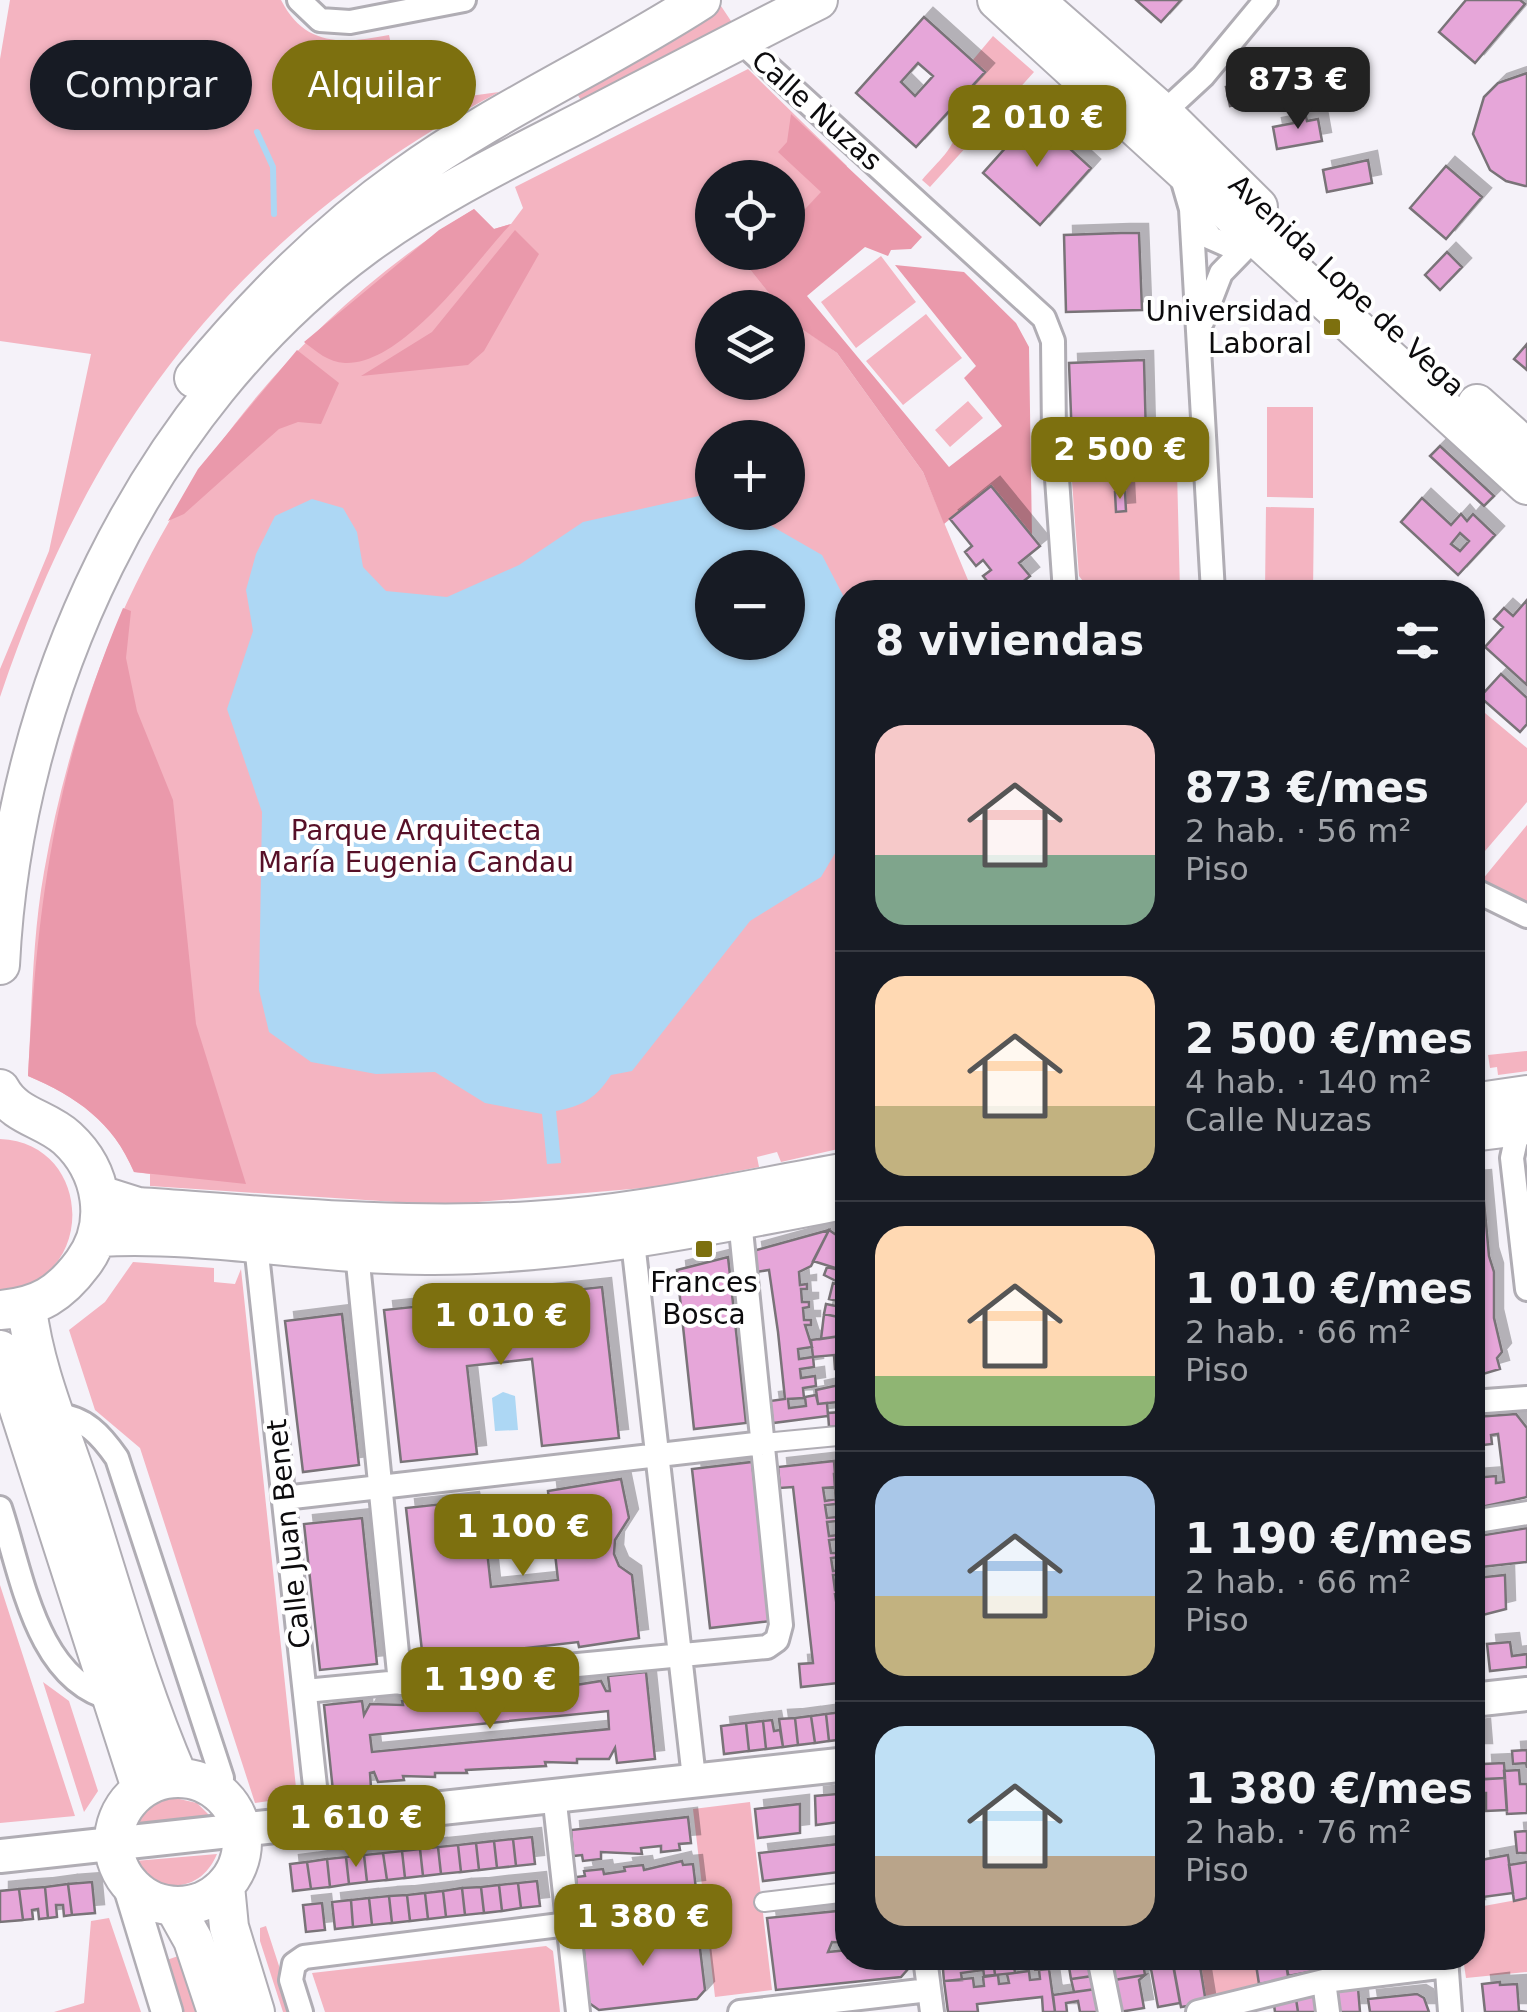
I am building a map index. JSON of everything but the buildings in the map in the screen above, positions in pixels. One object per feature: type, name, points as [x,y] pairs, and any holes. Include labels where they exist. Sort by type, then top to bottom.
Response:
[{"type":"main road","points":[[0,964],[22,809],[46,716],[78,624],[126,520],[198,412],[280,321],[363,247],[482,170],[818,0]]},
{"type":"main road","name":"Avenida Lope de Vega","points":[[997,0],[1527,486]]},
{"type":"main road","name":"Avenida Lope de Vega","points":[[1034,0],[1164,112],[1256,236],[1527,449]]},
{"type":"main road","points":[[0,796],[22,711],[56,617],[103,514],[176,399],[258,300],[340,225],[407,174],[695,2]]},
{"type":"main road","points":[[0,1089],[14,1116],[66,1137],[90,1168],[100,1195],[99,1237],[62,1290],[14,1309],[32,1339],[154,1720],[178,1777]]},
{"type":"main road","points":[[1485,1106],[1524,1115]]},
{"type":"main road","points":[[1485,1128],[1524,1115]]},
{"type":"main road","points":[[100,1195],[138,1207],[434,1226],[536,1221],[659,1208],[835,1174]]},
{"type":"main road","points":[[99,1237],[357,1253],[522,1252],[633,1242],[835,1202]]},
{"type":"main road","points":[[0,1350],[141,1788]]},
{"type":"main road","points":[[1485,1699],[1527,1694]]},
{"type":"main road","points":[[0,1856],[835,1765]]},
{"type":"main road","points":[[178,1777],[199,1780],[221,1793],[242,1832],[238,1866],[225,1886],[202,1901],[174,1906],[141,1896],[128,1884],[113,1842],[122,1808],[141,1788],[178,1777]]},
{"type":"main road","points":[[225,1886],[229,1926],[255,2012]]},
{"type":"main road","points":[[174,1906],[193,1940],[216,2012]]},
{"type":"street","points":[[300,0],[320,20],[350,22],[464,0]]},
{"type":"street","points":[[1164,112],[1203,76],[1266,0]]},
{"type":"street","name":"Calle Nuzas","points":[[739,40],[1044,318],[1053,341],[1054,436],[1063,580]]},
{"type":"street","points":[[1179,168],[1191,210],[1211,580]]},
{"type":"street","points":[[1191,210],[1211,238],[1256,236]]},
{"type":"street","points":[[1200,330],[1220,273],[1256,236]]},
{"type":"street","points":[[1485,895],[1527,916]]},
{"type":"street","points":[[1524,1115],[1512,1158],[1527,1289]]},
{"type":"street","points":[[304,1692],[767,1647],[777,1640],[781,1625],[740,1220]]},
{"type":"street","points":[[633,1242],[694,1778]]},
{"type":"street","name":"Calle Juan Benet","points":[[256,1246],[319,1822]]},
{"type":"street","points":[[357,1253],[400,1683]]},
{"type":"street","points":[[1485,1401],[1527,1398]]},
{"type":"street","points":[[56,1415],[70,1416],[100,1433],[117,1458],[222,1778],[221,1793]]},
{"type":"street","points":[[284,1498],[835,1436]]},
{"type":"street","points":[[0,1508],[50,1654],[73,1682],[114,1700]]},
{"type":"street","points":[[1485,1520],[1527,1513]]},
{"type":"street","points":[[554,1794],[578,2012]]},
{"type":"street","points":[[128,1884],[167,2012]]},
{"type":"street","points":[[764,1902],[835,1894]]},
{"type":"street","points":[[302,2012],[291,1980],[294,1964],[304,1957],[701,1909]]},
{"type":"street","points":[[740,2012],[930,2001],[926,1970]]},
{"type":"street","points":[[1101,1970],[1110,2012]]},
{"type":"street","points":[[1211,2011],[1324,1982],[1398,1970]]},
{"type":"street","points":[[1447,1970],[1450,2012]]},
{"type":"street","points":[[1324,1982],[1328,2012]]},
{"type":"green space","points":[[10,0],[281,0],[302,27],[327,39],[341,40],[272,40],[272,130],[435,130],[325,206],[252,271],[187,343],[130,420],[81,505],[38,597],[0,697],[0,669],[49,551],[91,354],[0,341],[0,59]]},
{"type":"green space","points":[[717,0],[737,30],[585,108],[573,86]]},
{"type":"green space","points":[[389,35],[390,40],[356,40]]},
{"type":"green space","points":[[993,36],[1034,72],[930,187],[922,180],[955,138],[951,108],[984,72],[972,61]]},
{"type":"green space","name":"Parque Arquitecta María Eugenia Candau","points":[[748,69],[847,166],[805,209],[805,160],[695,160],[695,270],[751,270],[766,290],[695,290],[695,400],[805,400],[805,330],[837,353],[923,472],[968,580],[835,580],[835,1150],[781,1162],[777,1152],[757,1157],[759,1167],[655,1187],[442,1205],[150,1186],[150,1174],[134,1172],[115,1139],[92,1113],[28,1076],[35,948],[44,872],[66,771],[98,673],[138,580],[187,493],[245,411],[312,336],[388,269],[474,209],[494,229],[511,224],[523,208],[515,187]]},
{"type":"green space","points":[[499,92],[476,106],[476,95]]},
{"type":"green space","points":[[881,256],[916,302],[856,348],[821,302]]},
{"type":"green space","points":[[926,314],[962,358],[903,405],[866,361]]},
{"type":"green space","points":[[968,401],[983,418],[950,447],[935,430]]},
{"type":"green space","points":[[1267,407],[1313,407],[1313,498],[1267,497]]},
{"type":"green space","points":[[1155,470],[1177,470],[1180,580],[1082,580],[1072,481],[1155,477]]},
{"type":"green space","points":[[1266,507],[1314,508],[1313,580],[1265,580]]},
{"type":"green space","points":[[1485,713],[1527,748],[1527,802],[1485,851]]},
{"type":"green space","points":[[1527,825],[1527,903],[1485,882],[1485,876]]},
{"type":"green space","points":[[1527,1051],[1527,1071],[1498,1075],[1497,1067],[1490,1068],[1488,1055]]},
{"type":"green space","points":[[0,1139],[32,1146],[54,1164],[68,1187],[72,1214],[68,1242],[54,1265],[32,1283],[0,1290]]},
{"type":"green space","points":[[133,1262],[214,1268],[214,1282],[235,1284],[241,1269],[297,1797],[255,1803],[140,1448],[95,1410],[69,1330],[105,1302]]},
{"type":"green space","points":[[0,1585],[75,1816],[0,1823]]},
{"type":"green space","points":[[43,1682],[69,1701],[98,1791],[84,1812]]},
{"type":"green space","points":[[166,1796],[197,1803],[213,1819],[131,1829],[145,1805]]},
{"type":"green space","points":[[750,1802],[772,1990],[715,1997],[693,1809]]},
{"type":"green space","points":[[217,1854],[201,1876],[178,1886],[159,1885],[135,1861]]},
{"type":"green space","points":[[1527,1898],[1527,1972],[1466,1978],[1465,1970],[1485,1970],[1485,1906]]},
{"type":"green space","points":[[109,1918],[141,2012],[54,2012],[84,2003],[91,1921]]},
{"type":"green space","points":[[266,1926],[294,2012],[283,2012],[260,1941],[260,1928]]},
{"type":"green space","points":[[546,1946],[553,1951],[560,2012],[325,2012],[312,1973]]},
{"type":"green space","points":[[187,1953],[207,2012],[174,2012],[158,1963]]},
{"type":"green space","points":[[1200,1970],[1257,1970],[1261,1991],[1206,2003]]},
{"type":"shaded area","points":[[791,114],[922,237],[911,249],[891,250],[888,256],[865,247],[807,296],[949,467],[1002,426],[964,378],[976,366],[895,265],[964,272],[1016,323],[1029,347],[1032,537],[991,486],[944,524],[923,472],[837,353],[805,331],[805,290],[766,290],[750,270],[805,270],[805,209],[821,192],[805,177],[805,160],[787,160],[778,152],[787,142]]},
{"type":"shaded area","points":[[474,209],[494,229],[511,224],[436,309],[391,348],[368,359],[345,363],[328,359],[304,342],[439,230]]},
{"type":"shaded area","points":[[515,230],[539,254],[484,351],[468,365],[361,376],[432,332]]},
{"type":"shaded area","points":[[297,350],[339,383],[321,424],[298,422],[279,429],[184,514],[168,521],[198,469]]},
{"type":"shaded area","points":[[123,608],[131,611],[126,658],[137,711],[173,800],[196,1024],[246,1184],[134,1172],[115,1139],[92,1113],[28,1076],[37,953],[53,838],[81,724]]},
{"type":"water","points":[[695,497],[695,530],[779,530],[822,555],[835,580],[835,853],[821,877],[750,921],[632,1071],[611,1075],[588,1100],[556,1111],[561,1163],[547,1164],[542,1114],[485,1103],[435,1072],[376,1074],[311,1062],[269,1032],[259,990],[262,812],[227,709],[253,631],[246,590],[256,554],[275,516],[312,499],[343,508],[357,532],[363,567],[386,591],[447,597],[519,565],[583,522]]},
{"type":"water","points":[[503,1392],[515,1396],[518,1430],[495,1431],[492,1398]]},
{"type":"water","points":[[528,1515],[531,1549],[521,1555],[509,1551],[506,1517]]},
{"type":"waterway","points":[[257,132],[273,167],[274,214]]},
{"type":"place","name":"Universidad Laboral","points":[[1332,327]]},
{"type":"place","name":"Frances Bosca","points":[[704,1249]]}]
